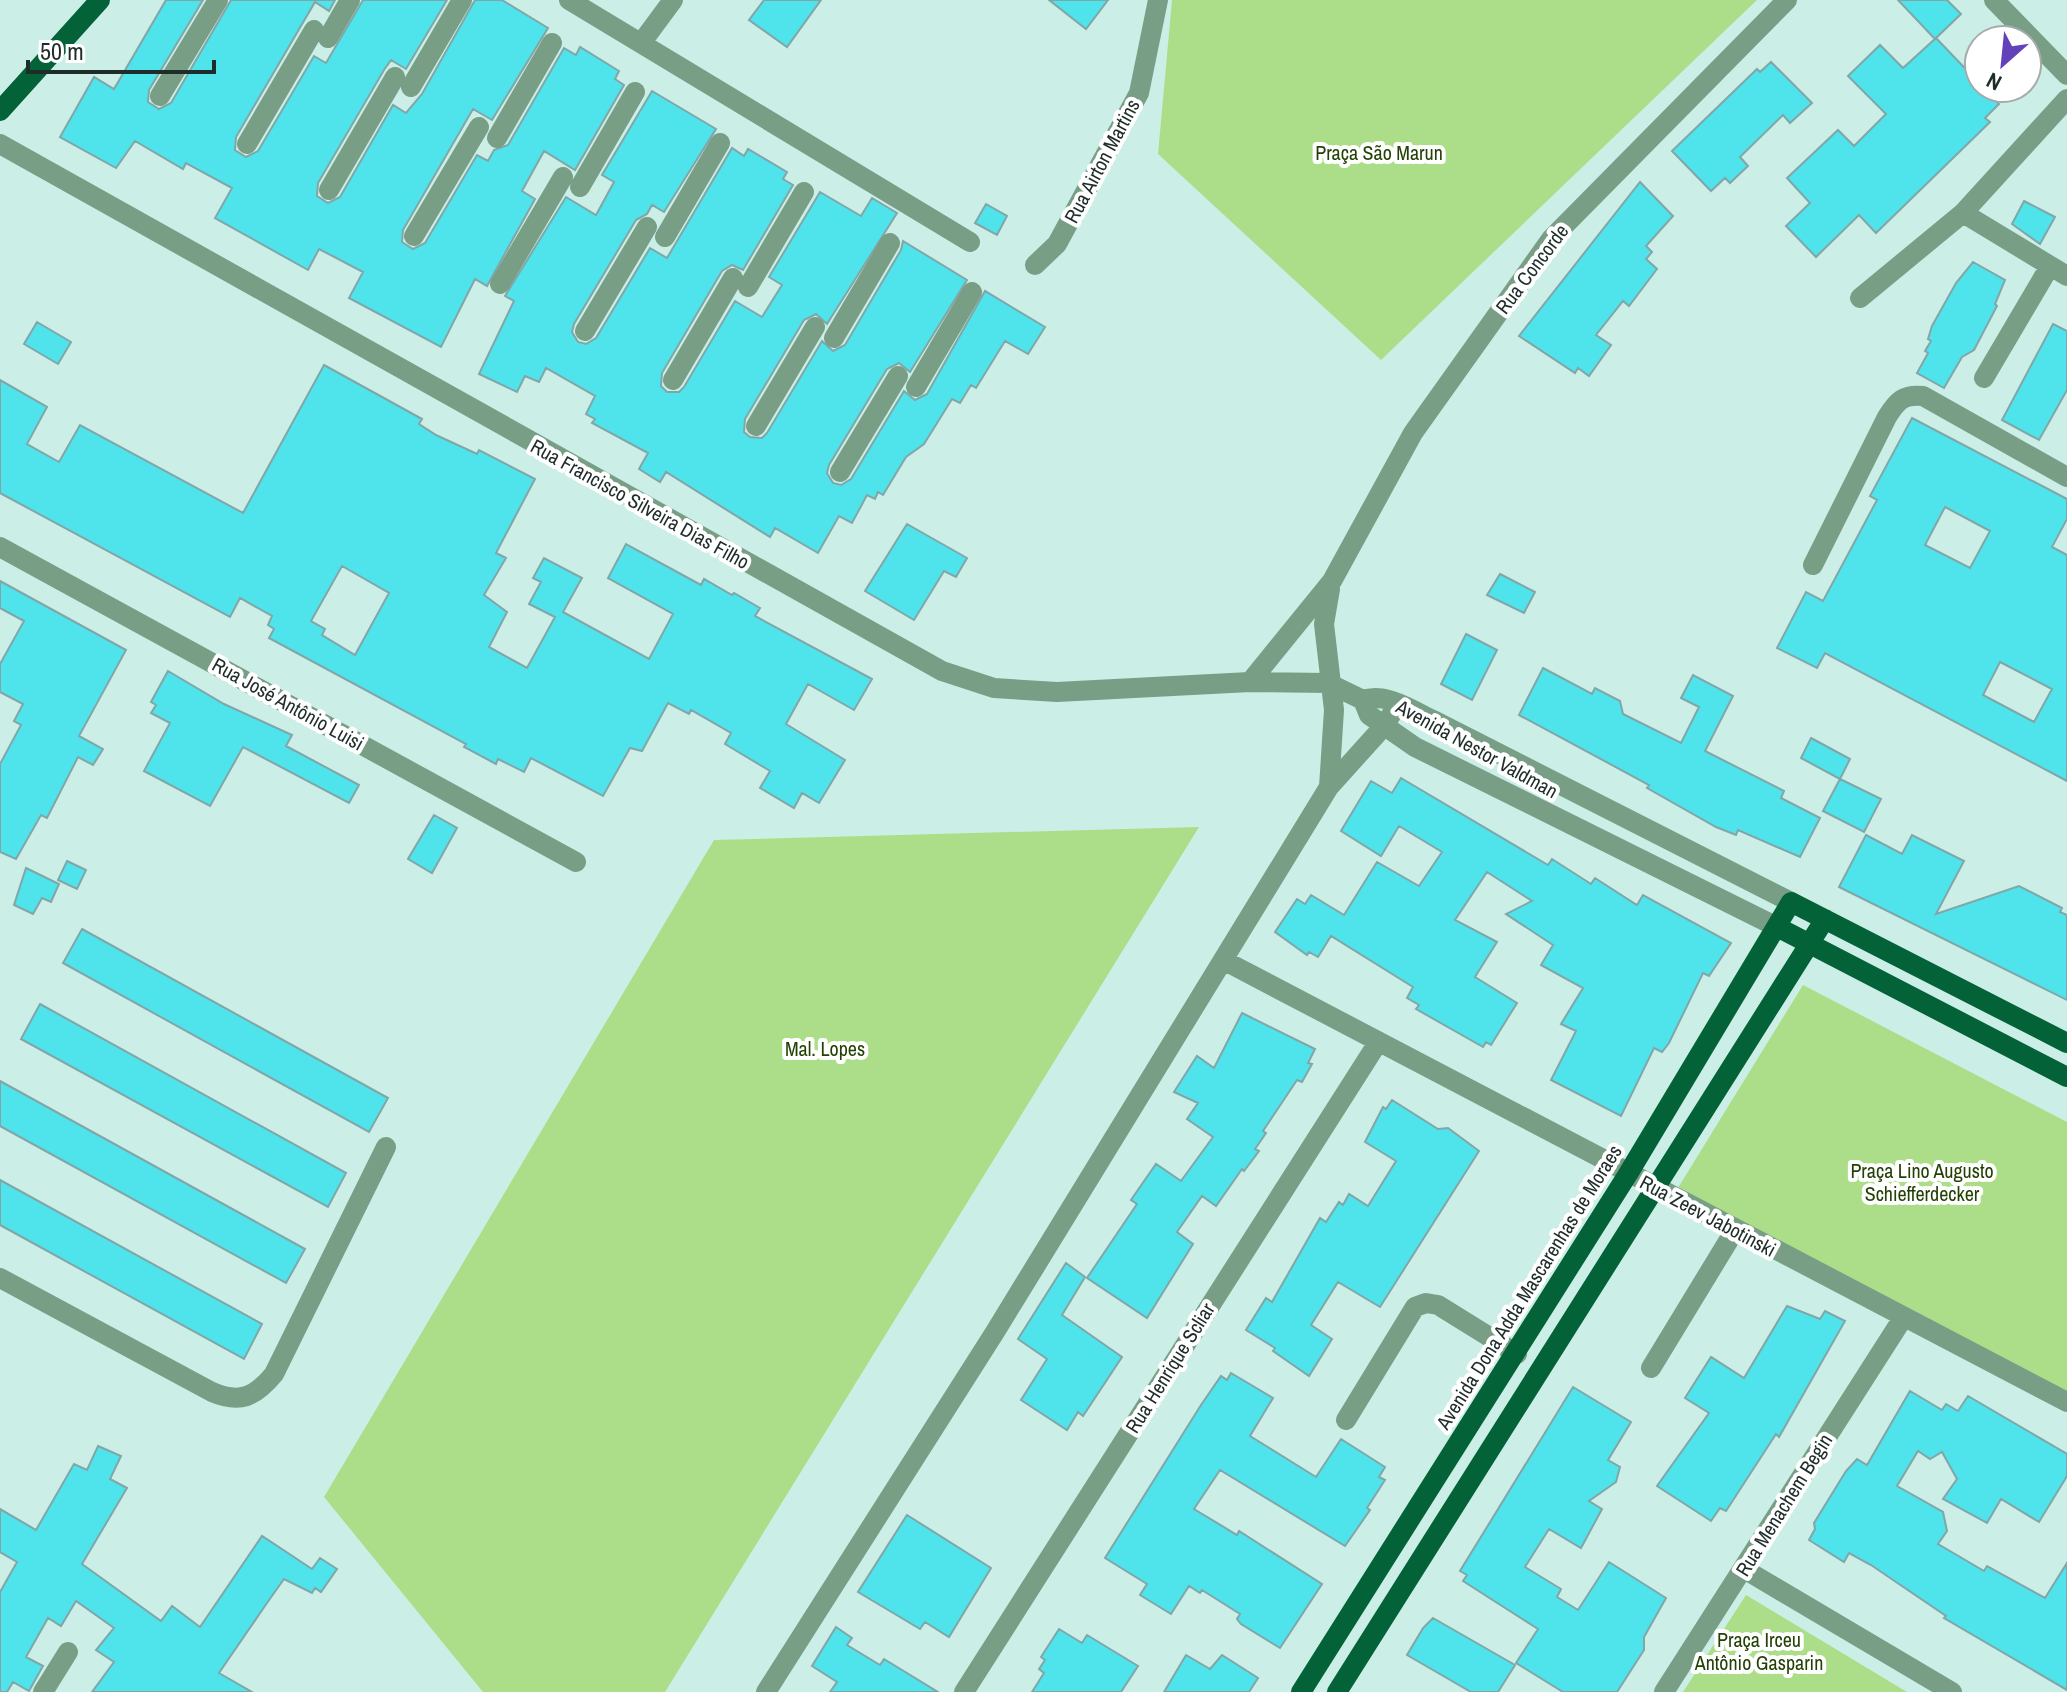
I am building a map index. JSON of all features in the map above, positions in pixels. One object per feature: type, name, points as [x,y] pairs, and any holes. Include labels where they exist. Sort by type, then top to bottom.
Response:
[{"type":"main road","points":[[0,111],[100,0]]},
{"type":"main road","name":"Avenida Nestor Valdman","points":[[1791,902],[2067,1043]]},
{"type":"main road","name":"Avenida Dona Adda Mascarenhas de Moraes","points":[[1301,1692],[1517,1354],[1791,902]]},
{"type":"main road","points":[[1337,1692],[1825,919]]},
{"type":"main road","name":"Avenida Nestor Valdman","points":[[1777,927],[2067,1077]]},
{"type":"street","points":[[160,96],[218,0]]},
{"type":"street","points":[[247,144],[321,34],[350,0]]},
{"type":"street","points":[[329,190],[462,0]]},
{"type":"street","points":[[569,0],[970,242]]},
{"type":"street","points":[[642,42],[673,0]]},
{"type":"street","name":"Rua Airton Martins","points":[[1035,265],[1057,244],[1139,93],[1158,0]]},
{"type":"street","name":"Rua Concorde","points":[[1250,682],[1332,581],[1413,433],[1551,239],[1787,0]]},
{"type":"street","points":[[1994,0],[2067,75]]},
{"type":"street","points":[[497,138],[552,43]]},
{"type":"street","points":[[500,284],[635,92]]},
{"type":"street","points":[[1860,298],[1963,213],[2067,99]]},
{"type":"street","points":[[414,236],[479,127]]},
{"type":"street","points":[[585,331],[720,143]]},
{"type":"street","name":"Rua Francisco Silveira Dias Filho","points":[[0,144],[942,671],[994,688],[1046,692],[1250,682],[1328,683]]},
{"type":"street","points":[[673,380],[804,192]]},
{"type":"street","points":[[1963,213],[2058,271],[1984,378]]},
{"type":"street","points":[[834,338],[890,243]]},
{"type":"street","points":[[916,387],[972,292]]},
{"type":"street","points":[[756,426],[815,327]]},
{"type":"street","points":[[840,472],[898,376]]},
{"type":"street","points":[[1813,565],[1887,417],[1896,402],[1908,395],[1923,396],[2067,477]]},
{"type":"street","name":"Rua José Antônio Luisi","points":[[0,547],[576,862]]},
{"type":"street","name":"Rua Concorde","points":[[1329,787],[1334,710],[1328,683],[1324,624],[1332,581]]},
{"type":"street","points":[[1328,683],[1363,700]]},
{"type":"street","name":"Avenida Nestor Valdman","points":[[1777,927],[1532,808],[1415,747],[1369,715],[1363,700],[1378,698],[1398,704],[1791,902]]},
{"type":"street","points":[[766,1692],[995,1332],[1329,787],[1384,726],[1398,704]]},
{"type":"street","name":"Rua Zeev Jabotinski","points":[[1223,960],[1377,1044],[2067,1402]]},
{"type":"street","name":"Rua Henrique Scliar","points":[[964,1692],[1377,1044]]},
{"type":"street","points":[[0,1278],[212,1392],[231,1400],[247,1396],[261,1389],[274,1374],[386,1147]]},
{"type":"street","points":[[1651,1368],[1735,1230]]},
{"type":"street","points":[[1346,1420],[1415,1307],[1426,1303],[1438,1305],[1517,1354]]},
{"type":"street","name":"Rua Menachem Begin","points":[[1664,1692],[1903,1318]]},
{"type":"street","points":[[1744,1569],[1952,1692]]},
{"type":"street","points":[[43,1692],[68,1652]]},
{"type":"green space","name":"Praça São Marun","points":[[1172,0],[1757,0],[1381,360],[1158,154]]},
{"type":"green space","name":"Mal. Lopes","points":[[1199,827],[665,1692],[483,1692],[324,1497],[714,840]]},
{"type":"green space","name":"Praça Lino Augusto Schiefferdecker","points":[[1803,985],[2067,1122],[2067,1396],[1676,1191]]},
{"type":"green space","name":"Praça Irceu Antônio Gasparin","points":[[1746,1595],[1907,1692],[1683,1692]]},
{"type":"building","points":[[166,0],[203,0],[149,90],[148,102],[159,109],[171,103],[231,0],[335,0],[329,11],[315,2],[236,137],[235,150],[246,157],[258,151],[314,56],[326,63],[363,0],[447,0],[406,69],[391,60],[384,70],[318,183],[317,196],[328,203],[340,197],[393,105],[406,113],[422,94],[475,0],[502,0],[548,28],[492,120],[473,109],[403,230],[402,242],[413,249],[425,243],[477,155],[488,161],[494,150],[508,145],[564,48],[576,55],[580,47],[619,71],[615,79],[624,85],[575,170],[544,151],[522,191],[535,199],[487,286],[475,279],[441,347],[349,298],[363,272],[319,249],[308,270],[215,218],[232,188],[186,163],[183,169],[135,141],[116,168],[60,137],[94,77],[114,89]]},
{"type":"building","points":[[764,0],[821,0],[787,47],[749,20]]},
{"type":"building","points":[[1049,0],[1108,0],[1086,29]]},
{"type":"building","points":[[1898,0],[1947,0],[1961,14],[1935,39]]},
{"type":"building","points":[[1936,38],[1963,66],[1963,104],[1999,104],[1985,118],[1990,122],[1876,233],[1859,215],[1816,257],[1786,226],[1810,203],[1787,178],[1838,130],[1854,146],[1886,114],[1848,76],[1880,45],[1903,68]]},
{"type":"building","points":[[1771,62],[1812,103],[1790,123],[1783,115],[1740,157],[1748,166],[1730,183],[1725,178],[1711,191],[1672,151],[1757,69],[1760,72]]},
{"type":"building","points":[[652,91],[716,129],[664,212],[652,205],[647,214],[636,220],[574,324],[572,332],[578,342],[586,344],[596,338],[650,248],[667,258],[732,148],[744,156],[748,149],[787,172],[783,179],[793,185],[743,270],[732,265],[722,271],[662,373],[661,386],[667,392],[679,392],[684,387],[735,301],[762,317],[782,285],[769,277],[820,192],[861,216],[872,198],[897,213],[827,324],[816,314],[804,320],[745,419],[744,432],[750,437],[762,438],[767,433],[822,341],[833,351],[845,345],[901,250],[903,241],[967,280],[910,372],[899,363],[887,369],[829,465],[827,473],[833,483],[841,485],[851,479],[904,391],[915,400],[927,394],[985,291],[1045,327],[1028,354],[1005,341],[976,388],[971,385],[960,403],[952,399],[924,444],[906,457],[883,495],[878,492],[875,499],[867,495],[852,523],[839,516],[818,553],[775,528],[770,537],[666,472],[660,482],[639,469],[648,453],[592,423],[595,419],[586,414],[595,396],[546,368],[539,382],[525,376],[517,392],[479,374],[514,301],[505,296],[566,197],[596,215],[614,182],[602,175]]},
{"type":"building","points":[[1640,182],[1673,216],[1646,246],[1652,252],[1646,259],[1657,269],[1629,306],[1623,301],[1596,335],[1611,345],[1589,376],[1578,368],[1575,373],[1519,336]]},
{"type":"building","points":[[2024,201],[2055,217],[2040,244],[2012,224]]},
{"type":"building","points":[[986,204],[1007,216],[997,235],[975,223]]},
{"type":"building","points":[[1973,262],[2005,280],[1995,304],[1997,306],[1974,350],[1962,357],[1944,388],[1917,373],[1928,353],[1925,351],[1931,341],[1928,339],[1932,326],[1956,283]]},
{"type":"building","points":[[37,322],[71,342],[58,364],[24,344]]},
{"type":"building","points":[[2053,324],[2067,331],[2067,390],[2039,440],[2002,420]]},
{"type":"building","points":[[324,365],[422,419],[419,424],[436,435],[477,454],[479,450],[535,479],[496,553],[506,558],[484,595],[507,612],[489,647],[527,668],[555,617],[529,604],[541,582],[533,578],[544,558],[582,578],[563,612],[649,659],[673,614],[608,578],[626,544],[701,585],[704,579],[732,595],[734,593],[760,608],[755,616],[872,679],[854,710],[808,684],[786,724],[845,760],[819,803],[802,793],[794,808],[760,788],[770,771],[725,744],[731,733],[691,710],[689,714],[668,703],[642,751],[630,748],[603,796],[531,758],[524,772],[498,759],[496,764],[464,747],[466,744],[269,638],[274,629],[268,625],[272,616],[240,598],[230,617],[0,493],[0,380],[47,407],[27,444],[59,462],[80,425],[243,513]],"holes":[[[342,566],[389,593],[355,655],[322,635],[325,629],[311,621]]]},
{"type":"building","points":[[1912,418],[2067,499],[2067,519],[2052,547],[2067,555],[2067,781],[1825,653],[1817,668],[1777,648],[1806,592],[1823,601],[1877,500],[1870,496]],"holes":[[[1945,507],[1990,531],[1970,568],[1925,545]],[[2000,662],[2052,689],[2034,722],[1983,695]]]},
{"type":"building","points":[[907,524],[967,558],[956,577],[944,571],[914,620],[865,591]]},
{"type":"building","points":[[1500,574],[1535,592],[1524,613],[1487,595]]},
{"type":"building","points":[[0,581],[126,650],[79,736],[103,749],[93,765],[78,757],[47,818],[41,815],[16,859],[0,852],[0,764],[21,725],[14,721],[23,704],[0,692],[0,664],[24,621],[0,608]]},
{"type":"building","points":[[1466,634],[1497,650],[1472,700],[1441,684]]},
{"type":"building","points":[[1543,668],[1592,694],[1595,688],[1620,701],[1623,714],[1681,743],[1699,707],[1681,698],[1693,675],[1733,696],[1705,751],[1784,791],[1781,798],[1820,818],[1800,857],[1738,830],[1736,835],[1716,827],[1647,788],[1649,785],[1519,715]]},
{"type":"building","points":[[168,671],[224,704],[292,735],[286,746],[359,785],[349,803],[243,747],[210,806],[144,771],[170,723],[151,713],[156,705],[151,702]]},
{"type":"building","points":[[1811,738],[1850,759],[1840,779],[1801,758]]},
{"type":"building","points":[[1401,778],[1548,865],[1552,859],[1591,884],[1595,878],[1637,905],[1643,895],[1731,943],[1709,976],[1703,973],[1669,1043],[1662,1052],[1654,1048],[1621,1116],[1551,1080],[1576,1031],[1561,1024],[1583,988],[1541,965],[1553,945],[1506,914],[1532,901],[1487,872],[1455,920],[1497,942],[1475,977],[1517,1003],[1491,1045],[1486,1042],[1483,1047],[1416,1009],[1419,1005],[1407,998],[1413,987],[1331,936],[1318,957],[1309,952],[1307,955],[1275,932],[1297,899],[1305,904],[1311,895],[1344,915],[1377,862],[1419,886],[1442,852],[1399,826],[1381,856],[1341,831],[1371,781],[1392,793]]},
{"type":"building","points":[[1840,779],[1881,799],[1864,832],[1823,811]]},
{"type":"building","points":[[434,815],[457,828],[432,873],[408,859]]},
{"type":"building","points":[[1866,835],[1902,854],[1912,835],[1964,861],[1936,914],[2019,886],[2062,908],[2060,912],[2067,915],[2067,1000],[1839,887]]},
{"type":"building","points":[[67,861],[86,870],[77,889],[58,880]]},
{"type":"building","points":[[26,868],[59,884],[51,902],[42,898],[33,914],[14,905]]},
{"type":"building","points":[[82,929],[388,1098],[369,1132],[63,963]]},
{"type":"building","points":[[40,1004],[346,1173],[328,1207],[21,1039]]},
{"type":"building","points":[[1242,1013],[1315,1049],[1308,1063],[1312,1064],[1302,1082],[1297,1080],[1263,1131],[1266,1133],[1255,1149],[1259,1151],[1216,1206],[1202,1196],[1177,1232],[1193,1244],[1147,1318],[1087,1278],[1137,1204],[1131,1200],[1156,1164],[1181,1181],[1213,1137],[1187,1119],[1198,1103],[1174,1092],[1197,1056],[1214,1068]]},
{"type":"building","points":[[0,1081],[305,1249],[286,1283],[0,1126]]},
{"type":"building","points":[[1392,1100],[1438,1129],[1448,1128],[1479,1151],[1380,1307],[1338,1282],[1311,1325],[1332,1339],[1309,1376],[1273,1351],[1275,1348],[1246,1330],[1266,1298],[1272,1302],[1320,1218],[1326,1222],[1339,1202],[1343,1205],[1349,1194],[1368,1206],[1396,1161],[1365,1142],[1383,1107],[1386,1109]]},
{"type":"building","points":[[0,1180],[262,1324],[244,1359],[0,1225]]},
{"type":"building","points":[[1066,1263],[1085,1277],[1062,1315],[1122,1357],[1083,1416],[1078,1412],[1067,1430],[1021,1400],[1047,1359],[1018,1339]]},
{"type":"building","points":[[1787,1306],[1820,1319],[1825,1311],[1845,1321],[1779,1437],[1776,1434],[1726,1511],[1720,1508],[1711,1521],[1657,1486],[1709,1413],[1685,1398],[1711,1357],[1744,1378]]},
{"type":"building","points":[[1231,1373],[1273,1398],[1250,1436],[1316,1477],[1341,1439],[1385,1467],[1379,1477],[1385,1480],[1367,1508],[1370,1510],[1345,1546],[1220,1470],[1194,1509],[1237,1535],[1239,1531],[1322,1584],[1280,1648],[1241,1624],[1237,1619],[1240,1614],[1202,1590],[1200,1593],[1189,1586],[1171,1614],[1140,1595],[1147,1584],[1105,1558],[1201,1405],[1221,1376],[1227,1380]]},
{"type":"building","points":[[1573,1387],[1631,1422],[1608,1460],[1620,1467],[1616,1482],[1589,1501],[1602,1509],[1581,1548],[1549,1529],[1525,1567],[1561,1589],[1557,1597],[1578,1610],[1609,1562],[1666,1598],[1644,1637],[1644,1650],[1617,1692],[1563,1692],[1516,1663],[1538,1629],[1463,1581],[1467,1575],[1460,1571]]},
{"type":"building","points":[[1910,1391],[1942,1410],[1946,1404],[1958,1411],[1968,1396],[2067,1454],[2067,1476],[2039,1522],[2001,1499],[1987,1523],[1943,1499],[1957,1479],[1942,1452],[1930,1459],[1918,1451],[1897,1486],[1943,1512],[1947,1531],[1938,1544],[1984,1571],[1987,1566],[2045,1598],[2067,1563],[2067,1690],[1944,1618],[1946,1616],[1871,1565],[1849,1553],[1844,1562],[1809,1540],[1815,1529],[1814,1523],[1846,1471],[1857,1459],[1867,1465]]},
{"type":"building","points":[[98,1446],[121,1456],[110,1479],[127,1488],[82,1564],[161,1621],[172,1606],[200,1627],[262,1536],[312,1569],[320,1558],[337,1569],[321,1592],[315,1588],[312,1593],[284,1579],[267,1603],[219,1673],[252,1692],[92,1692],[114,1662],[96,1650],[114,1628],[76,1601],[61,1626],[48,1618],[26,1657],[43,1666],[29,1691],[13,1682],[7,1692],[0,1692],[0,1592],[17,1562],[0,1552],[0,1509],[36,1530],[74,1464],[87,1470]]},
{"type":"building","points":[[907,1515],[991,1568],[949,1637],[925,1622],[920,1629],[858,1592]]},
{"type":"building","points":[[1433,1618],[1515,1665],[1498,1692],[1471,1692],[1407,1655],[1423,1628]]},
{"type":"building","points":[[836,1627],[852,1638],[847,1645],[880,1665],[884,1659],[938,1692],[830,1692],[837,1682],[812,1666]]},
{"type":"building","points":[[1059,1629],[1082,1643],[1087,1635],[1138,1666],[1121,1692],[1032,1692],[1044,1673],[1039,1669],[1045,1660],[1041,1657]]},
{"type":"building","points":[[1186,1655],[1210,1669],[1222,1655],[1258,1678],[1249,1692],[1164,1692]]}]
